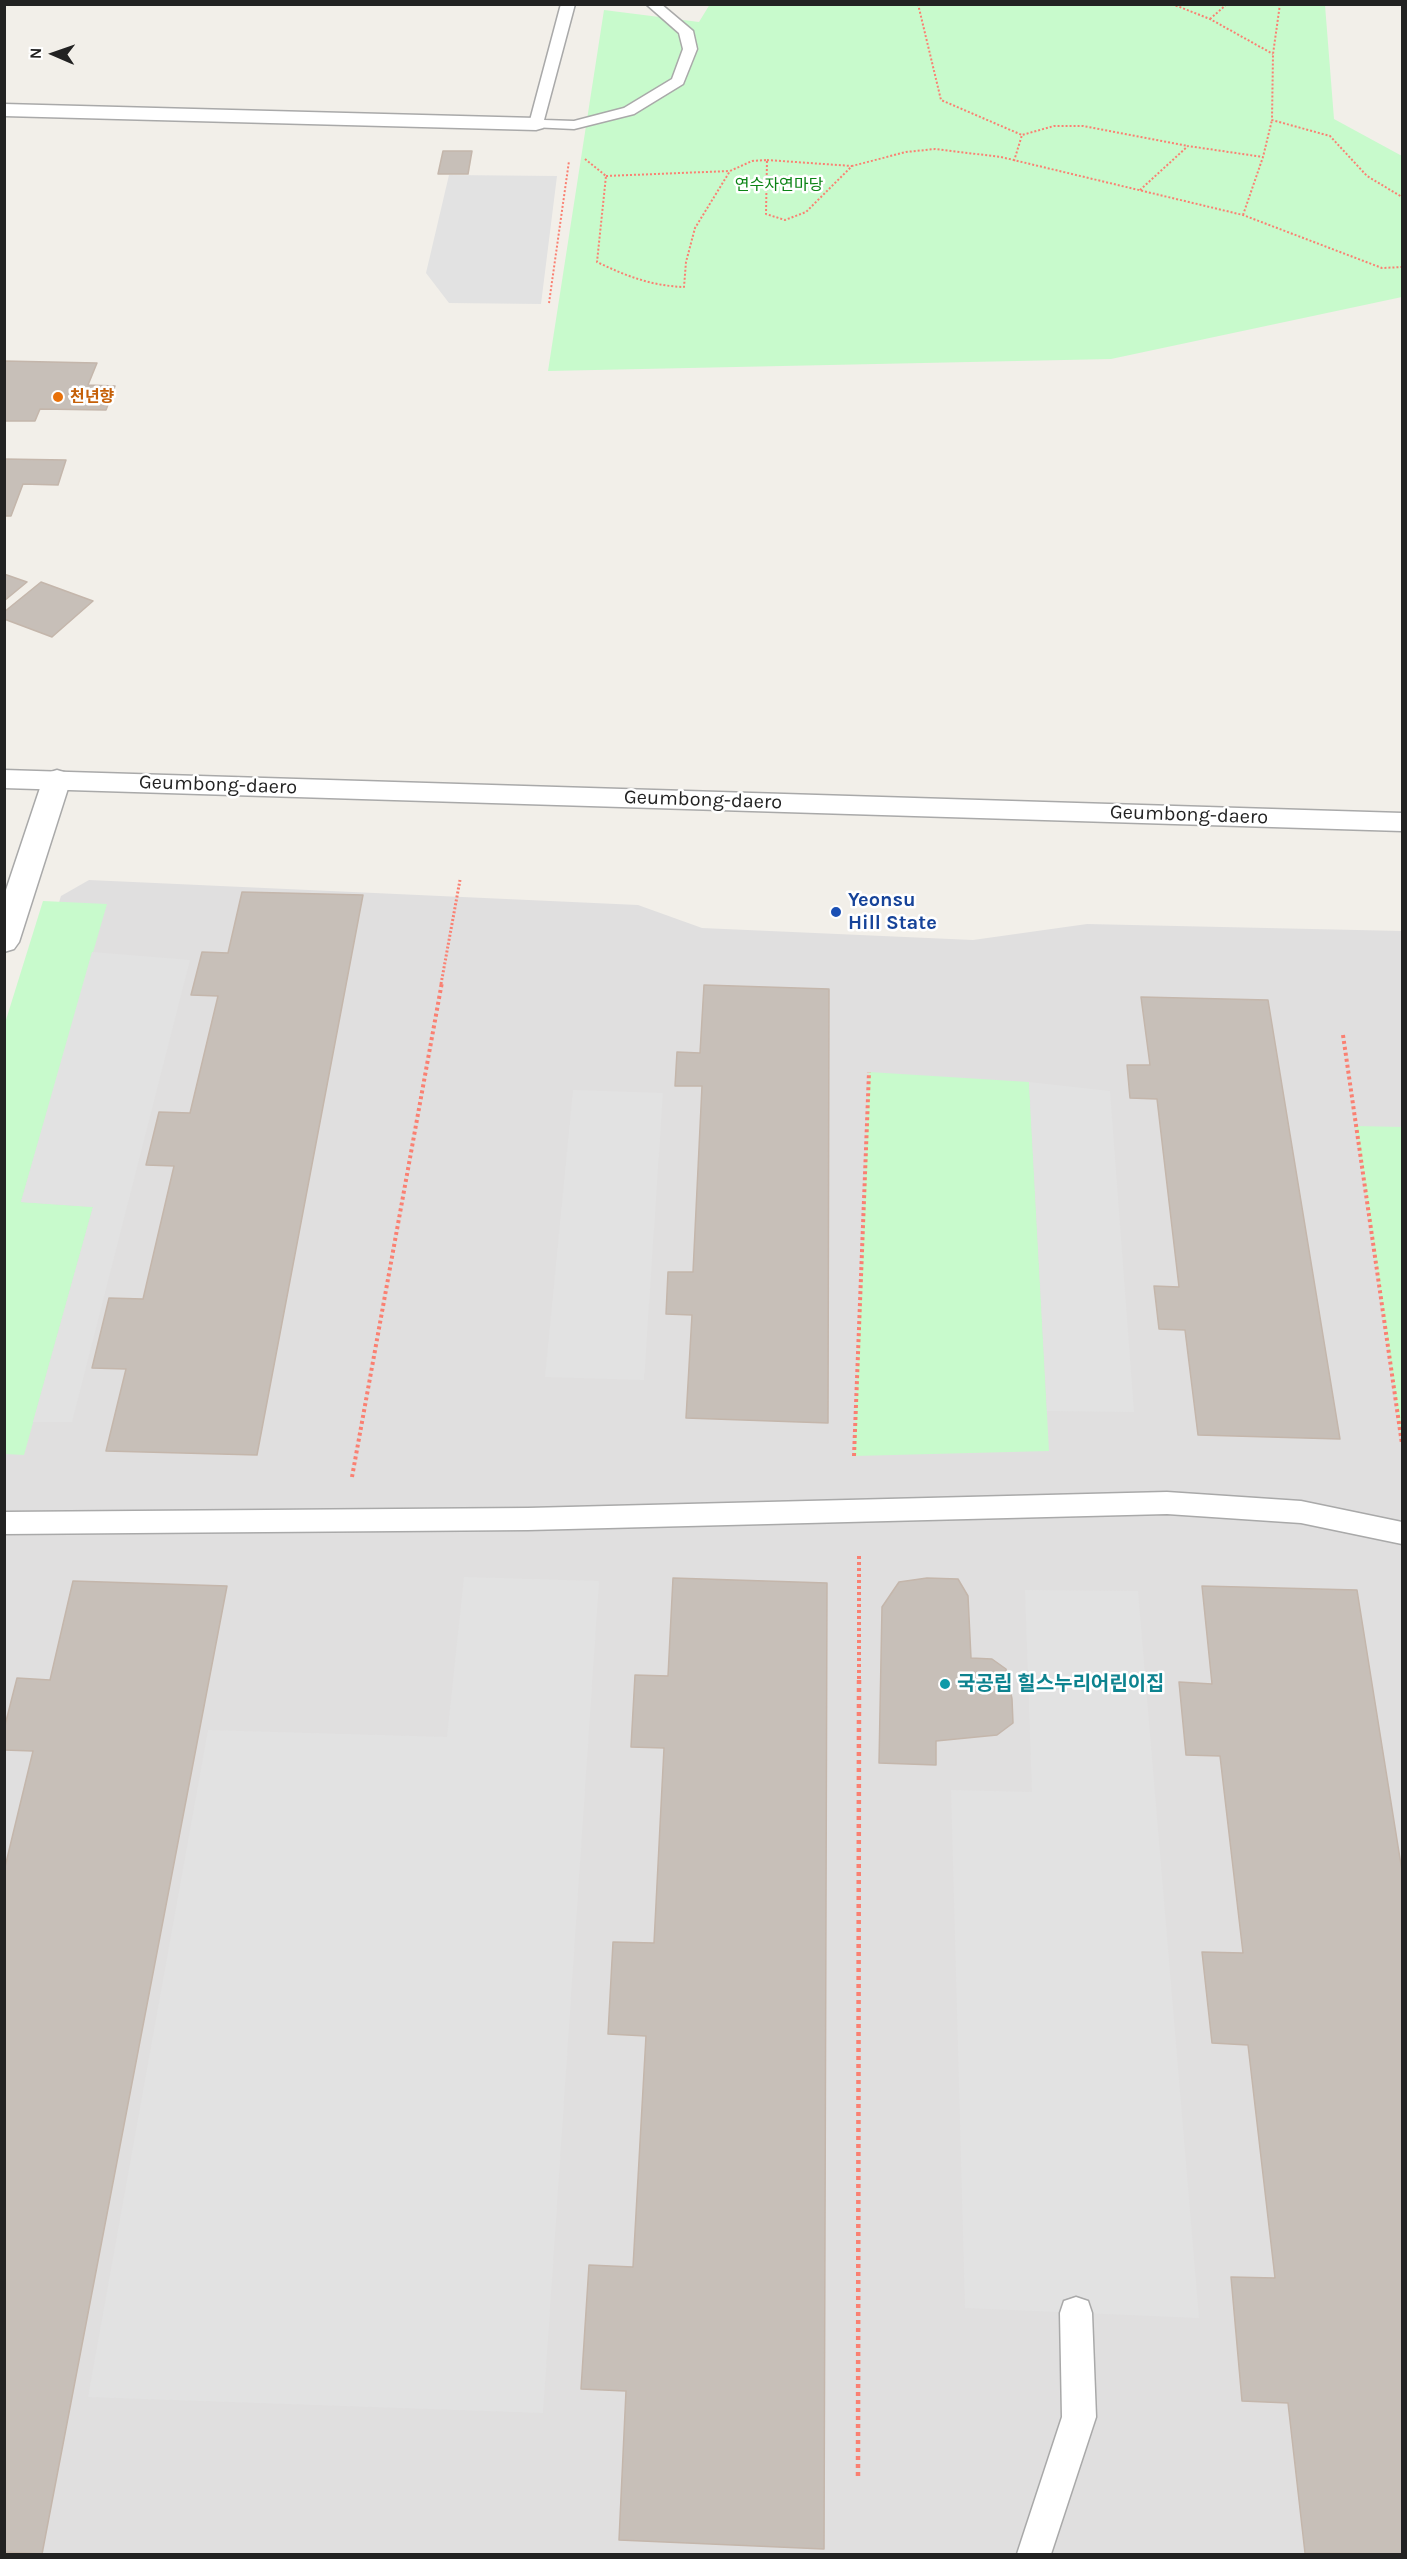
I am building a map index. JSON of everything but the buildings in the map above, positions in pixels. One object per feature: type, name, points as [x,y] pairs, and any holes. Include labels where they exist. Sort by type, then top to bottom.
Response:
[{"type":"street","points":[[4,110],[536,124]]},
{"type":"street","name":"Geumbong-daero","points":[[4,778],[1402,822]]},
{"type":"street","points":[[4,942],[57,780]]},
{"type":"lane","points":[[568,4],[536,124],[574,125],[629,111],[678,81],[690,49],[686,32],[652,4]]},
{"type":"lane","points":[[4,1523],[528,1519],[1167,1503],[1301,1512],[1402,1533]]},
{"type":"lane","points":[[1034,2554],[1079,2417],[1076,2313]]},
{"type":"path","points":[[918,4],[941,100],[1022,135],[1056,126],[1080,127],[1263,157]]},
{"type":"path","points":[[1172,4],[1210,19],[1273,54]]},
{"type":"path","points":[[1210,19],[1227,4]]},
{"type":"path","points":[[1242,215],[1263,157],[1272,120],[1273,54],[1280,4]]},
{"type":"path","points":[[1272,120],[1330,136],[1367,176],[1402,197]]},
{"type":"path","points":[[1014,161],[1022,135]]},
{"type":"path","points":[[1140,190],[1188,146]]},
{"type":"path","points":[[580,154],[606,176],[730,171],[752,161],[767,160],[852,166],[906,152],[935,149],[1014,161],[1242,215],[1382,268],[1402,267]]},
{"type":"path","points":[[767,160],[766,214],[786,220],[806,212],[852,166]]},
{"type":"path","points":[[606,176],[597,262],[631,279],[657,287],[684,287],[686,262],[695,228],[730,171]]},
{"type":"path","points":[[352,1478],[460,880]]},
{"type":"path","points":[[1343,1035],[1402,1444]]},
{"type":"path","points":[[854,1456],[869,1072]]},
{"type":"path","points":[[858,2476],[859,1555]]},
{"type":"shaded area","points":[[449,175],[557,176],[541,304],[449,303],[426,273]]},
{"type":"shaded area","points":[[89,880],[638,905],[702,928],[973,940],[1087,924],[1402,931],[1402,2554],[5,2554],[4,1077],[61,896]]},
{"type":"shaded area","points":[[92,952],[190,960],[72,1422],[33,1422],[93,1207],[21,1202]]},
{"type":"shaded area","points":[[1029,1082],[1110,1091],[1134,1412],[1047,1411]]},
{"type":"shaded area","points":[[573,1090],[663,1093],[644,1380],[545,1377]]},
{"type":"shaded area","points":[[464,1577],[599,1581],[543,2413],[88,2397],[208,1730],[447,1737]]},
{"type":"shaded area","points":[[1025,1590],[1138,1591],[1199,2318],[965,2308],[951,1790],[1032,1792]]},
{"type":"green space","name":"연수자연마당","points":[[710,4],[1325,5],[1334,119],[1402,156],[1402,297],[1111,359],[548,371],[604,10],[699,22]]},
{"type":"green space","points":[[43,901],[107,904],[21,1202],[93,1207],[24,1455],[5,1454],[5,1023]]},
{"type":"green space","points":[[869,1072],[1029,1082],[1049,1451],[854,1456]]},
{"type":"green space","points":[[1356,1126],[1402,1127],[1402,1444]]},
{"type":"place","name":"천년향","points":[[58,397]]},
{"type":"place","name":"Yeonsu Hill State","points":[[836,912]]},
{"type":"place","name":"국공립 힐스누리어린이집","points":[[945,1684]]}]
